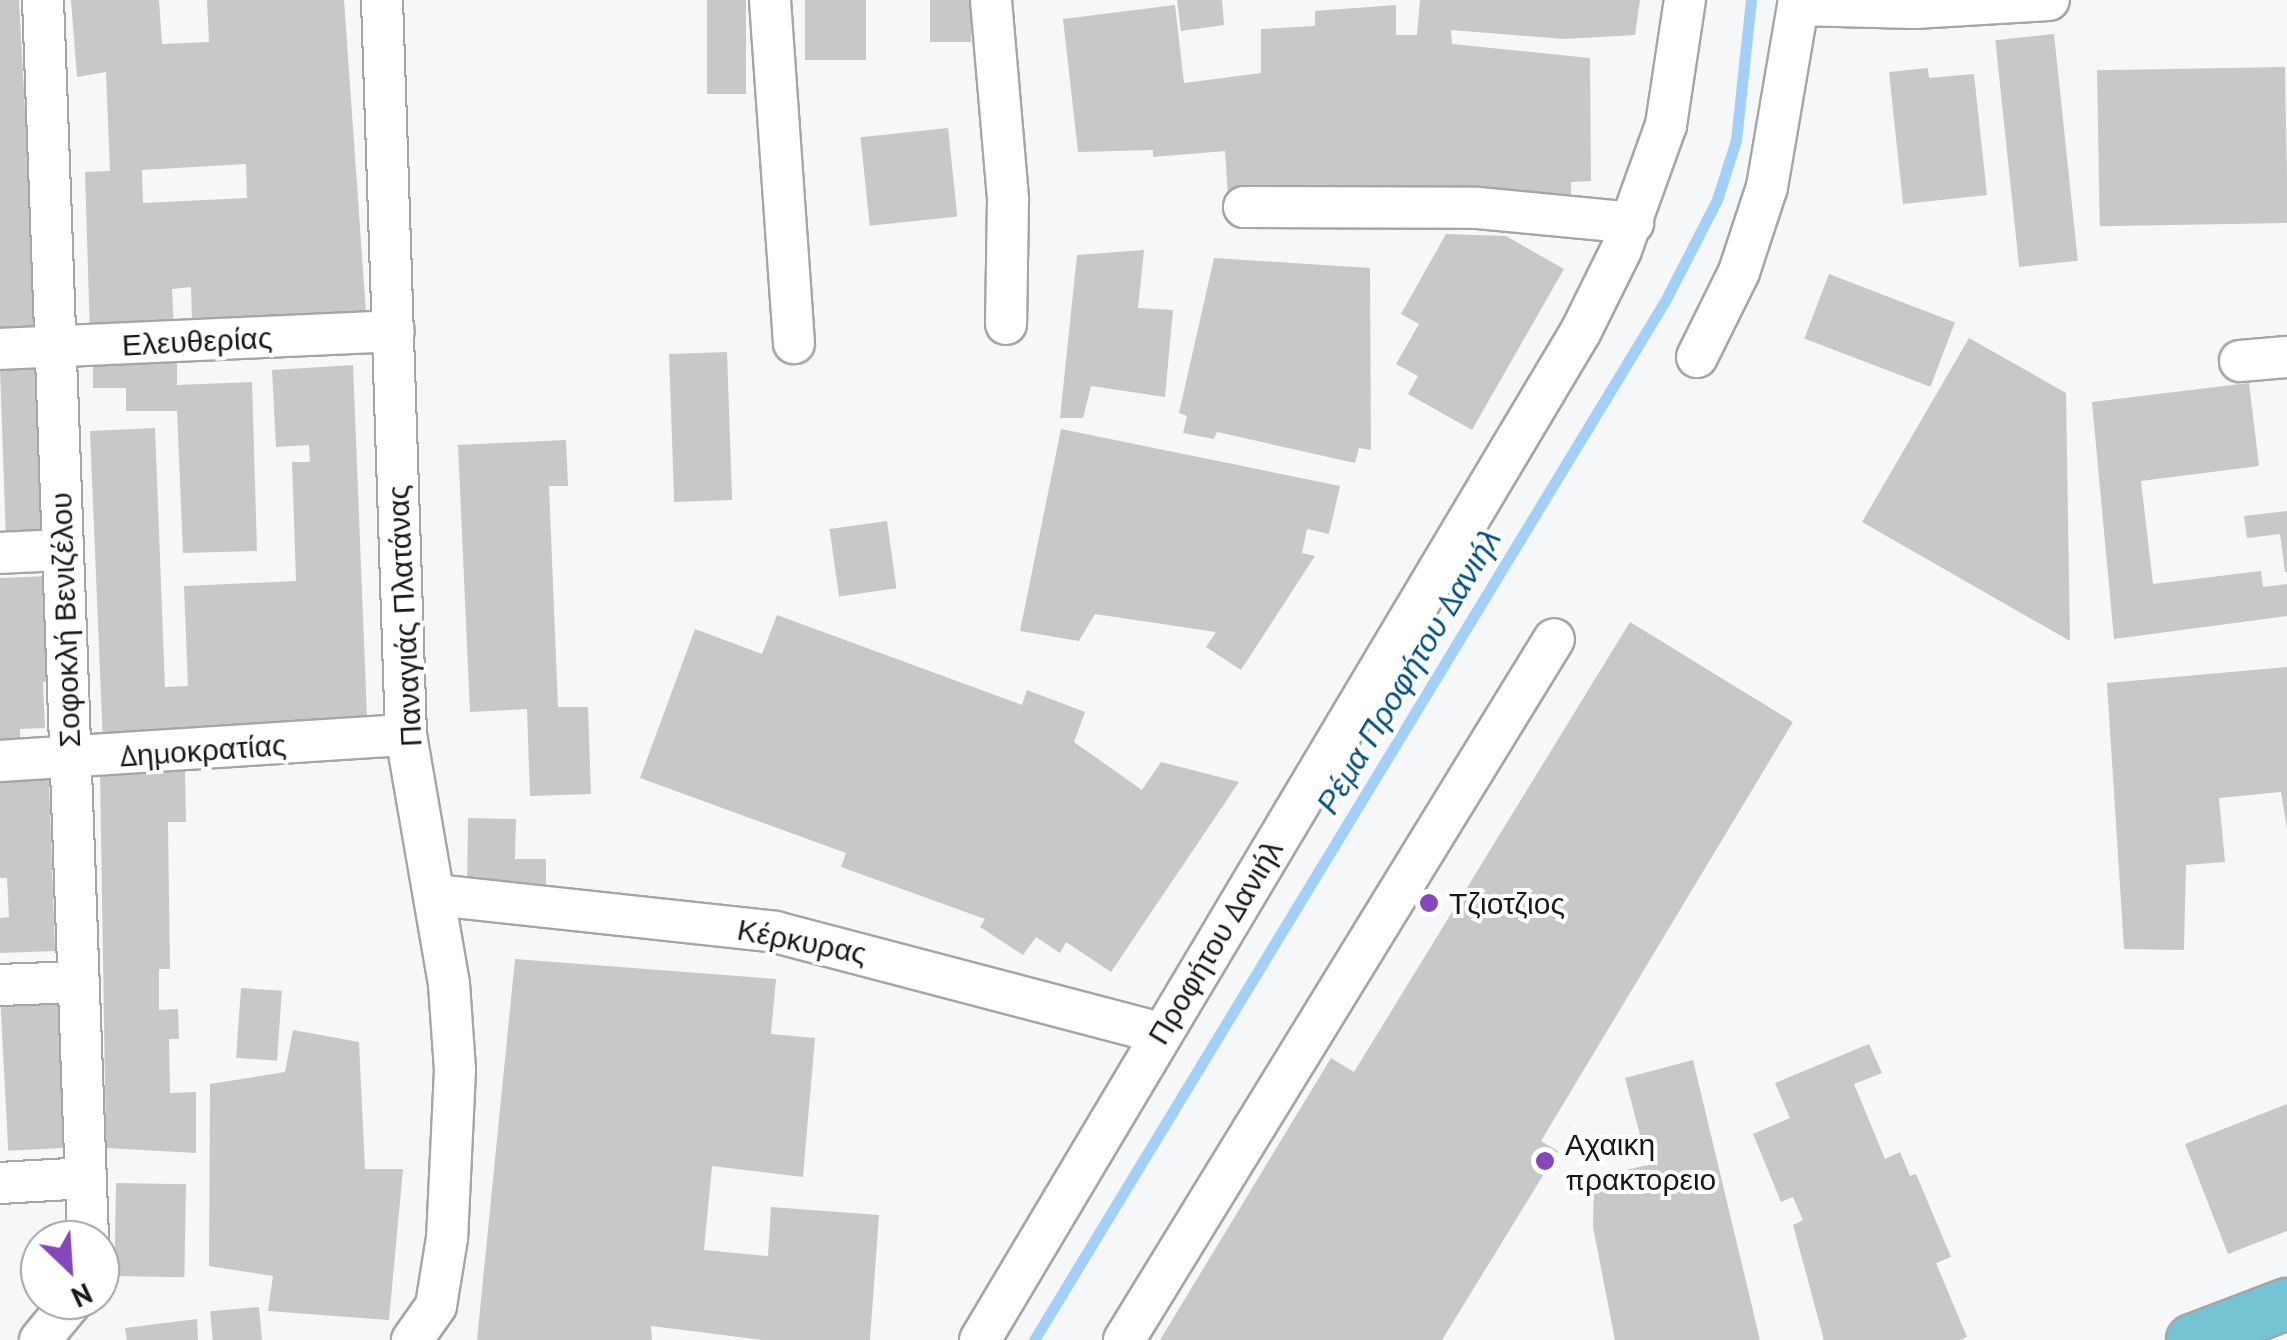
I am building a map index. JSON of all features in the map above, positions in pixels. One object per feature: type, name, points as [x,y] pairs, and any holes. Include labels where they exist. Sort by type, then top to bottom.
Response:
[{"type":"main road","points":[[2192,1340],[2287,1304]]},
{"type":"street","name":"Σοφοκλή Βενιζέλου","points":[[43,0],[87,1220]]},
{"type":"street","name":"Παναγιάς Πλατάνας","points":[[382,0],[406,735],[436,895],[455,1070],[448,1238],[436,1306],[412,1340]]},
{"type":"street","points":[[770,0],[794,343]]},
{"type":"street","points":[[992,0],[1008,200],[1006,324]]},
{"type":"street","name":"Προφήτου Δανιήλ","points":[[980,1340],[1159,1033],[1482,503],[1581,331],[1632,223],[1675,89],[1685,0]]},
{"type":"street","points":[[1697,357],[1739,272],[1767,187],[1798,3],[1915,8],[2048,0]]},
{"type":"street","points":[[1244,207],[1478,208],[1632,223]]},
{"type":"street","name":"Ελευθερίας","points":[[0,349],[394,331]]},
{"type":"street","points":[[2240,361],[2287,357]]},
{"type":"street","points":[[0,553],[63,550]]},
{"type":"street","points":[[1124,1340],[1554,639]]},
{"type":"street","name":"Δημοκρατίας","points":[[0,761],[406,735]]},
{"type":"street","name":"Κέρκυρας","points":[[436,895],[774,932],[1159,1033]]},
{"type":"street","points":[[0,985],[79,982]]},
{"type":"street","points":[[0,1183],[86,1178]]},
{"type":"building","points":[[0,0],[19,0],[37,330],[0,332]]},
{"type":"building","points":[[71,0],[159,0],[162,44],[209,42],[207,0],[344,0],[366,313],[192,321],[191,287],[172,289],[174,332],[90,336],[85,172],[110,171],[106,72],[77,77]],"holes":[[[246,164],[247,198],[143,203],[142,170]]]},
{"type":"building","points":[[707,0],[746,0],[746,94],[707,94]]},
{"type":"building","points":[[805,0],[866,0],[866,60],[805,60]]},
{"type":"building","points":[[930,0],[971,0],[971,42],[930,42]]},
{"type":"building","points":[[1177,0],[1222,0],[1224,25],[1181,31]]},
{"type":"building","points":[[1420,0],[1640,0],[1635,35],[1565,39],[1451,30],[1452,44],[1590,58],[1591,181],[1571,182],[1571,195],[1228,196],[1225,151],[1153,157],[1153,150],[1078,152],[1063,19],[1175,5],[1184,83],[1261,73],[1261,29],[1315,26],[1315,11],[1396,5],[1396,35],[1417,35]]},
{"type":"building","points":[[2054,34],[2078,261],[2019,267],[1995,40]]},
{"type":"building","points":[[2285,67],[2287,223],[2100,226],[2097,70]]},
{"type":"building","points":[[1928,68],[1929,78],[1974,74],[1987,195],[1903,204],[1889,72]]},
{"type":"building","points":[[948,128],[957,217],[870,226],[860,137]]},
{"type":"building","points":[[1446,234],[1506,236],[1564,269],[1472,430],[1408,394],[1418,376],[1396,364],[1419,324],[1401,314]]},
{"type":"building","points":[[1144,250],[1138,308],[1173,310],[1165,397],[1091,386],[1083,418],[1060,418],[1077,255]]},
{"type":"building","points":[[1214,258],[1370,268],[1371,450],[1359,448],[1355,463],[1217,432],[1214,439],[1183,433],[1187,416],[1179,413]]},
{"type":"building","points":[[1829,274],[1955,322],[1930,387],[1804,338]]},
{"type":"building","points":[[1969,338],[2066,393],[2070,641],[1862,522]]},
{"type":"building","points":[[727,352],[732,500],[674,502],[669,354]]},
{"type":"building","points":[[177,357],[177,385],[252,382],[257,551],[183,553],[177,411],[126,411],[126,388],[93,388],[93,358]]},
{"type":"building","points":[[353,365],[367,717],[103,744],[90,431],[155,428],[165,687],[188,686],[184,586],[296,581],[292,462],[310,462],[309,445],[276,447],[272,370]]},
{"type":"building","points":[[50,368],[56,545],[6,547],[0,370]]},
{"type":"building","points":[[2249,383],[2259,466],[2141,481],[2153,584],[2261,571],[2263,587],[2287,584],[2287,616],[2114,639],[2092,402]]},
{"type":"building","points":[[1061,429],[1340,486],[1329,534],[1307,529],[1302,553],[1315,556],[1241,670],[1206,647],[1216,632],[1095,614],[1079,641],[1020,631]]},
{"type":"building","points":[[566,440],[568,486],[549,486],[558,707],[588,707],[591,794],[530,796],[527,709],[470,712],[458,445]]},
{"type":"building","points":[[2287,511],[2285,572],[2280,534],[2247,538],[2244,516]]},
{"type":"building","points":[[887,521],[896,588],[839,596],[830,529]]},
{"type":"building","points":[[49,576],[54,682],[43,682],[45,728],[20,729],[20,740],[0,741],[0,578]]},
{"type":"building","points":[[777,615],[1022,705],[1027,690],[1085,712],[1074,742],[1142,790],[1161,762],[1239,782],[1111,972],[1066,942],[1060,953],[1036,937],[1023,955],[980,927],[985,919],[841,867],[846,853],[640,778],[695,629],[762,654]]},
{"type":"building","points":[[1630,622],[1793,722],[1541,1141],[1558,1151],[1442,1340],[1160,1340],[1331,1058],[1354,1072]]},
{"type":"building","points":[[2287,667],[2287,829],[2281,792],[2219,798],[2225,862],[2186,865],[2184,950],[2124,949],[2107,683]]},
{"type":"building","points":[[185,768],[186,822],[168,822],[170,969],[159,969],[159,1010],[178,1009],[179,1039],[169,1039],[170,1093],[196,1092],[196,1153],[106,1148],[100,769]]},
{"type":"building","points":[[49,780],[55,951],[0,953],[0,918],[9,917],[7,878],[0,878],[0,782]]},
{"type":"building","points":[[468,818],[516,819],[515,859],[546,859],[546,888],[467,886]]},
{"type":"building","points":[[515,959],[776,979],[771,1034],[815,1038],[803,1177],[712,1166],[704,1250],[768,1256],[771,1207],[879,1215],[870,1340],[763,1340],[651,1326],[652,1340],[477,1340]]},
{"type":"building","points":[[241,988],[282,991],[277,1061],[236,1058]]},
{"type":"building","points":[[58,992],[66,1148],[8,1151],[0,995]]},
{"type":"building","points":[[293,1030],[359,1042],[365,1169],[403,1169],[389,1320],[268,1311],[273,1276],[209,1266],[210,1084],[285,1072]]},
{"type":"building","points":[[1869,1044],[1882,1073],[1854,1084],[1885,1159],[1900,1152],[1910,1176],[1916,1174],[1951,1257],[1936,1263],[1967,1337],[1960,1340],[1824,1340],[1793,1225],[1803,1220],[1793,1197],[1781,1202],[1753,1134],[1790,1118],[1775,1083]]},
{"type":"building","points":[[1693,1060],[1760,1340],[1615,1340],[1593,1227],[1594,1177],[1648,1165],[1625,1078]]},
{"type":"building","points":[[2287,1104],[2287,1231],[2228,1254],[2185,1144]]},
{"type":"building","points":[[116,1183],[186,1184],[184,1277],[120,1276]]},
{"type":"building","points":[[259,1307],[262,1340],[213,1340],[210,1311]]},
{"type":"building","points":[[197,1319],[198,1340],[127,1340],[125,1328]]},
{"type":"waterway","name":"Ρέμα Προφήτου Δανιήλ","points":[[1034,1340],[1665,301],[1717,200],[1736,140],[1751,0]]},
{"type":"place","name":"Τζιοτζιος","points":[[1429,903]]},
{"type":"place","name":"Αχαικη πρακτορειο","points":[[1545,1161]]}]
